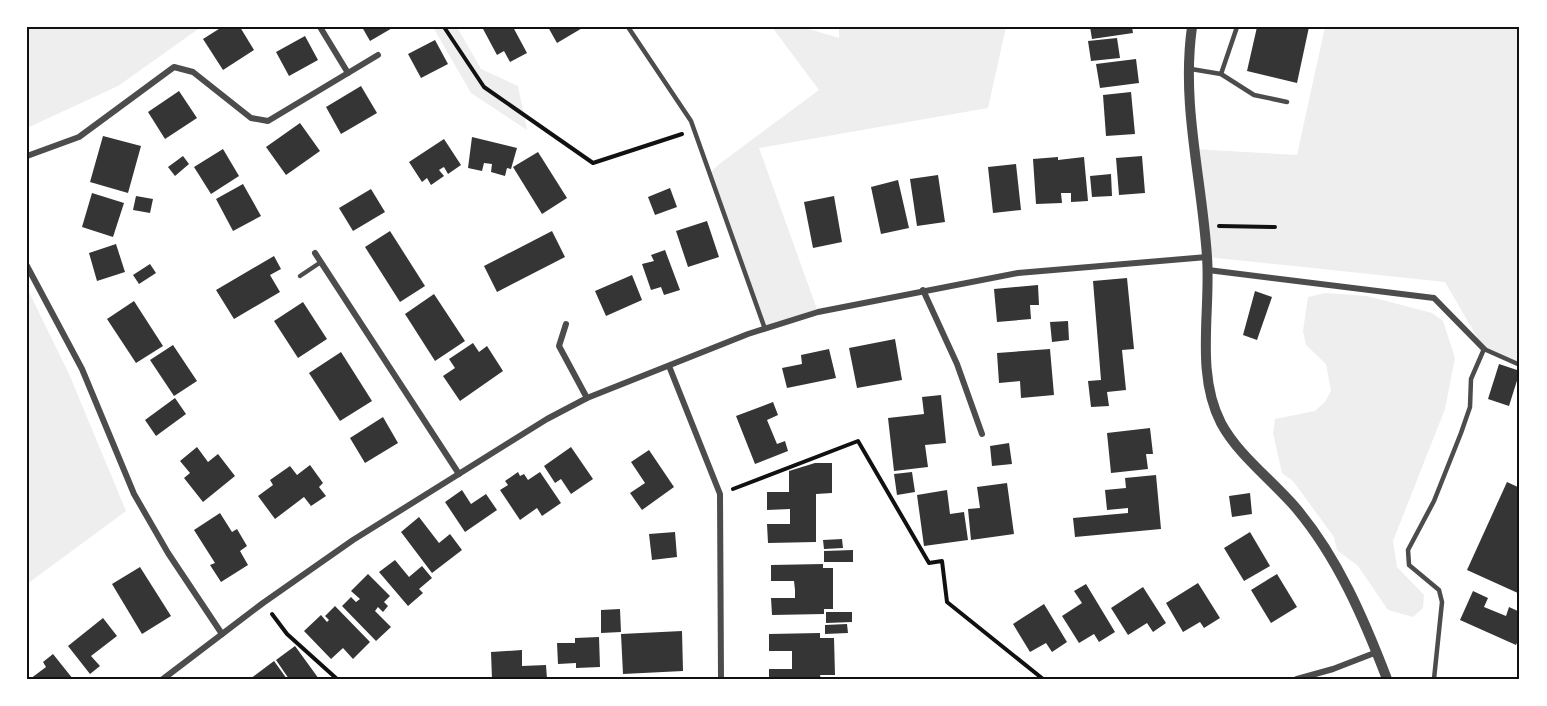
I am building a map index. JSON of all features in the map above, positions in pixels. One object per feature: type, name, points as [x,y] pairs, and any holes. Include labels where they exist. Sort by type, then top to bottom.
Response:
[{"type":"street","points":[[320,27],[348,73]]},
{"type":"street","points":[[1192,27],[1188,69],[1192,149],[1208,257],[1210,393],[1229,437],[1296,508],[1318,537],[1344,580],[1388,679]]},
{"type":"street","points":[[27,156],[79,137],[174,68],[193,72],[251,118],[268,121],[378,55]]},
{"type":"street","points":[[315,253],[459,474]]},
{"type":"street","points":[[163,679],[263,603],[353,540],[547,419],[587,398],[765,329],[818,312],[923,290],[1057,268],[1208,257]]},
{"type":"street","points":[[27,266],[82,369],[134,494],[168,553],[222,634]]},
{"type":"street","points":[[1208,270],[1434,298],[1484,349]]},
{"type":"street","points":[[923,290],[957,364],[982,434]]},
{"type":"street","points":[[566,324],[559,346],[587,398]]},
{"type":"street","points":[[669,366],[720,494],[721,679]]},
{"type":"street","points":[[1298,679],[1333,669],[1377,652]]},
{"type":"lane","points":[[628,27],[691,121],[765,329]]},
{"type":"lane","points":[[1221,74],[1237,27]]},
{"type":"lane","points":[[1188,69],[1221,74],[1254,95],[1287,102]]},
{"type":"lane","points":[[300,276],[321,262]]},
{"type":"lane","points":[[1434,679],[1442,602],[1439,590],[1408,565],[1407,556],[1434,501],[1461,433],[1470,406],[1471,379],[1484,349],[1520,365]]},
{"type":"path","points":[[444,27],[484,87],[593,163],[694,130]]},
{"type":"path","points":[[1203,225],[1275,227]]},
{"type":"path","points":[[720,494],[858,441],[929,563],[942,561],[947,602],[1043,679]]},
{"type":"path","points":[[263,603],[287,634],[337,679]]},
{"type":"shaded area","points":[[27,27],[201,27],[118,86],[27,128]]},
{"type":"shaded area","points":[[433,27],[457,27],[481,69],[518,86],[527,130],[471,93]]},
{"type":"shaded area","points":[[772,27],[802,27],[839,38],[839,27],[1006,27],[988,108],[759,148],[818,312],[765,329],[709,174],[819,90]]},
{"type":"shaded area","points":[[1325,27],[1520,27],[1520,365],[1484,349],[1445,282],[1207,257],[1192,149],[1297,155]]},
{"type":"shaded area","points":[[27,288],[69,374],[126,511],[27,584]]},
{"type":"shaded area","points":[[1325,293],[1367,296],[1432,313],[1443,321],[1455,358],[1445,409],[1393,541],[1397,567],[1424,595],[1423,608],[1413,617],[1388,610],[1358,566],[1337,550],[1334,537],[1293,481],[1282,473],[1273,433],[1275,419],[1315,411],[1325,402],[1331,391],[1326,364],[1306,345],[1303,331],[1308,297]]},
{"type":"building","points":[[222,27],[240,27],[254,50],[223,70],[203,39]]},
{"type":"building","points":[[362,27],[394,27],[370,41]]},
{"type":"building","points":[[482,27],[513,27],[527,53],[510,62],[504,51],[497,55]]},
{"type":"building","points":[[548,27],[584,27],[557,43]]},
{"type":"building","points":[[1090,27],[1132,27],[1133,33],[1092,39]]},
{"type":"building","points":[[1257,27],[1309,27],[1297,83],[1247,71]]},
{"type":"building","points":[[305,36],[318,60],[289,76],[276,52]]},
{"type":"building","points":[[1117,38],[1120,58],[1091,61],[1088,41]]},
{"type":"building","points":[[435,40],[448,64],[421,78],[408,54]]},
{"type":"building","points":[[1136,59],[1139,83],[1100,88],[1096,64]]},
{"type":"building","points":[[361,86],[377,113],[341,134],[326,107]]},
{"type":"building","points":[[179,91],[197,118],[165,139],[148,112]]},
{"type":"building","points":[[1131,92],[1135,134],[1106,136],[1103,95]]},
{"type":"building","points":[[300,123],[320,151],[286,175],[266,147]]},
{"type":"building","points":[[103,136],[141,146],[128,193],[90,182]]},
{"type":"building","points":[[472,137],[517,148],[511,169],[507,168],[505,176],[491,172],[492,164],[484,163],[482,171],[468,168]]},
{"type":"building","points":[[444,139],[461,165],[448,174],[444,167],[439,170],[444,176],[431,185],[427,178],[422,182],[409,162]]},
{"type":"building","points":[[223,149],[239,176],[211,194],[194,167]]},
{"type":"building","points":[[538,152],[567,198],[542,214],[513,167]]},
{"type":"building","points":[[183,156],[189,164],[175,176],[168,167]]},
{"type":"building","points":[[1142,156],[1145,193],[1119,195],[1116,158]]},
{"type":"building","points":[[1058,157],[1058,160],[1084,157],[1088,201],[1071,202],[1071,193],[1061,193],[1062,203],[1036,204],[1033,159]]},
{"type":"building","points":[[1016,164],[1021,210],[993,213],[988,167]]},
{"type":"building","points":[[1111,174],[1112,196],[1092,197],[1090,176]]},
{"type":"building","points":[[938,175],[945,222],[917,226],[910,179]]},
{"type":"building","points":[[898,180],[909,228],[881,234],[871,187]]},
{"type":"building","points":[[243,184],[261,216],[233,231],[216,199]]},
{"type":"building","points":[[670,188],[677,207],[655,215],[648,197]]},
{"type":"building","points":[[371,189],[385,212],[353,231],[339,208]]},
{"type":"building","points":[[92,193],[124,203],[113,237],[82,227]]},
{"type":"building","points":[[136,196],[153,199],[150,213],[133,210]]},
{"type":"building","points":[[834,196],[842,242],[813,248],[804,202]]},
{"type":"building","points":[[707,221],[719,257],[688,267],[676,231]]},
{"type":"building","points":[[390,231],[425,286],[400,302],[365,247]]},
{"type":"building","points":[[552,231],[565,257],[497,292],[484,266]]},
{"type":"building","points":[[116,244],[125,272],[97,281],[89,253]]},
{"type":"building","points":[[665,250],[680,290],[664,295],[661,287],[651,290],[642,264],[654,261],[651,255]]},
{"type":"building","points":[[274,256],[281,269],[270,275],[280,292],[234,319],[216,290]]},
{"type":"building","points":[[150,264],[156,273],[139,284],[133,275]]},
{"type":"building","points":[[632,275],[642,300],[606,316],[595,291]]},
{"type":"building","points":[[1127,278],[1134,349],[1122,350],[1126,390],[1107,392],[1109,406],[1091,407],[1088,381],[1101,380],[1093,281]]},
{"type":"building","points":[[1038,285],[1039,305],[1030,305],[1031,319],[997,322],[994,289]]},
{"type":"building","points":[[1255,291],[1272,297],[1257,340],[1243,335]]},
{"type":"building","points":[[434,294],[465,341],[435,361],[405,314]]},
{"type":"building","points":[[134,301],[163,346],[136,363],[107,319]]},
{"type":"building","points":[[303,302],[327,339],[298,358],[274,321]]},
{"type":"building","points":[[1068,321],[1069,340],[1052,342],[1050,322]]},
{"type":"building","points":[[895,339],[902,380],[857,388],[849,348]]},
{"type":"building","points":[[473,343],[479,352],[487,346],[503,371],[460,401],[443,376],[455,368],[449,359]]},
{"type":"building","points":[[173,345],[197,381],[174,396],[150,360]]},
{"type":"building","points":[[829,349],[836,378],[787,388],[782,368],[802,364],[801,355]]},
{"type":"building","points":[[1050,349],[1054,395],[1021,398],[1020,381],[999,383],[997,353]]},
{"type":"building","points":[[341,352],[372,401],[340,421],[309,373]]},
{"type":"building","points":[[1499,364],[1520,371],[1509,406],[1488,399]]},
{"type":"building","points":[[941,395],[946,443],[925,445],[928,467],[894,471],[888,418],[924,414],[922,397]]},
{"type":"building","points":[[175,398],[186,414],[156,436],[145,420]]},
{"type":"building","points":[[773,402],[778,415],[767,420],[777,444],[785,441],[788,451],[755,464],[736,416]]},
{"type":"building","points":[[383,417],[398,443],[365,463],[350,438]]},
{"type":"building","points":[[1150,428],[1153,454],[1146,454],[1148,469],[1111,473],[1107,433]]},
{"type":"building","points":[[1009,443],[1012,464],[992,466],[990,446]]},
{"type":"building","points":[[197,447],[208,462],[218,454],[235,476],[203,502],[184,478],[190,473],[180,461]]},
{"type":"building","points":[[571,447],[593,479],[571,494],[561,479],[555,483],[544,466]]},
{"type":"building","points":[[649,450],[674,487],[642,510],[630,493],[645,483],[631,462]]},
{"type":"building","points":[[815,463],[832,463],[832,493],[816,494],[816,542],[768,543],[767,524],[790,524],[790,509],[767,510],[767,492],[789,492],[789,471]]},
{"type":"building","points":[[310,465],[323,483],[319,487],[326,496],[311,506],[304,497],[275,519],[258,496],[273,485],[270,480],[290,466],[297,475]]},
{"type":"building","points":[[518,472],[520,476],[524,474],[528,480],[540,472],[561,503],[542,516],[537,508],[520,520],[500,490],[508,485],[505,481]]},
{"type":"building","points":[[912,472],[915,492],[897,495],[894,474]]},
{"type":"building","points":[[1156,475],[1161,529],[1075,537],[1073,518],[1128,513],[1128,508],[1107,510],[1105,490],[1126,488],[1125,478]]},
{"type":"building","points":[[1507,482],[1520,488],[1520,594],[1467,570]]},
{"type":"building","points":[[1007,483],[1014,534],[971,540],[968,509],[980,508],[977,487]]},
{"type":"building","points":[[462,490],[471,504],[486,494],[497,510],[465,532],[445,502]]},
{"type":"building","points":[[947,490],[950,514],[964,512],[968,540],[924,546],[917,495]]},
{"type":"building","points":[[1250,493],[1252,514],[1232,517],[1229,496]]},
{"type":"building","points":[[220,513],[232,532],[237,529],[247,546],[240,551],[248,565],[221,582],[210,565],[215,563],[194,530]]},
{"type":"building","points":[[419,517],[439,543],[450,534],[462,550],[432,573],[401,532]]},
{"type":"building","points":[[675,532],[677,557],[652,560],[649,534]]},
{"type":"building","points":[[1250,532],[1270,566],[1244,581],[1224,548]]},
{"type":"building","points":[[842,539],[843,548],[824,549],[823,540]]},
{"type":"building","points":[[853,550],[853,562],[824,562],[824,551]]},
{"type":"building","points":[[395,560],[409,577],[422,566],[432,578],[419,589],[423,593],[408,606],[379,572]]},
{"type":"building","points":[[823,564],[823,568],[833,568],[833,609],[824,609],[824,614],[772,615],[771,598],[795,598],[795,590],[794,581],[771,581],[771,565]]},
{"type":"building","points":[[140,567],[171,616],[142,634],[112,584]]},
{"type":"building","points":[[368,574],[390,596],[384,602],[388,606],[383,612],[378,607],[375,611],[391,627],[376,641],[342,606],[351,597],[356,602],[360,599],[351,591]]},
{"type":"building","points":[[1277,574],[1297,607],[1271,623],[1251,590]]},
{"type":"building","points":[[1198,583],[1220,618],[1204,628],[1200,622],[1183,632],[1166,603]]},
{"type":"building","points":[[1086,584],[1115,632],[1099,642],[1094,634],[1079,643],[1062,616],[1082,603],[1074,591]]},
{"type":"building","points":[[1143,587],[1166,623],[1153,632],[1147,623],[1128,635],[1111,608]]},
{"type":"building","points":[[1473,591],[1488,598],[1484,607],[1506,616],[1509,607],[1520,612],[1520,636],[1516,645],[1460,620]]},
{"type":"building","points":[[1044,604],[1067,642],[1052,652],[1046,643],[1030,652],[1013,624]]},
{"type":"building","points":[[335,606],[370,642],[353,659],[343,648],[331,659],[304,631],[321,615],[327,622],[329,620],[325,616]]},
{"type":"building","points":[[620,609],[621,632],[601,633],[601,610]]},
{"type":"building","points":[[826,612],[852,612],[852,622],[826,623]]},
{"type":"building","points":[[103,618],[117,636],[91,656],[100,666],[90,674],[68,646]]},
{"type":"building","points":[[847,624],[848,633],[825,634],[825,625]]},
{"type":"building","points":[[682,631],[683,671],[623,674],[621,634]]},
{"type":"building","points":[[820,633],[820,638],[834,638],[835,675],[820,675],[821,679],[769,679],[769,669],[792,669],[792,651],[769,651],[769,634]]},
{"type":"building","points":[[599,637],[600,667],[576,668],[576,663],[558,664],[557,643],[575,643],[575,638]]},
{"type":"building","points":[[295,646],[319,679],[289,679],[276,660]]},
{"type":"building","points":[[522,650],[522,666],[546,665],[547,679],[492,679],[491,652]]},
{"type":"building","points":[[53,654],[73,679],[30,679],[46,667],[43,662]]},
{"type":"building","points":[[274,661],[287,679],[250,679]]}]
